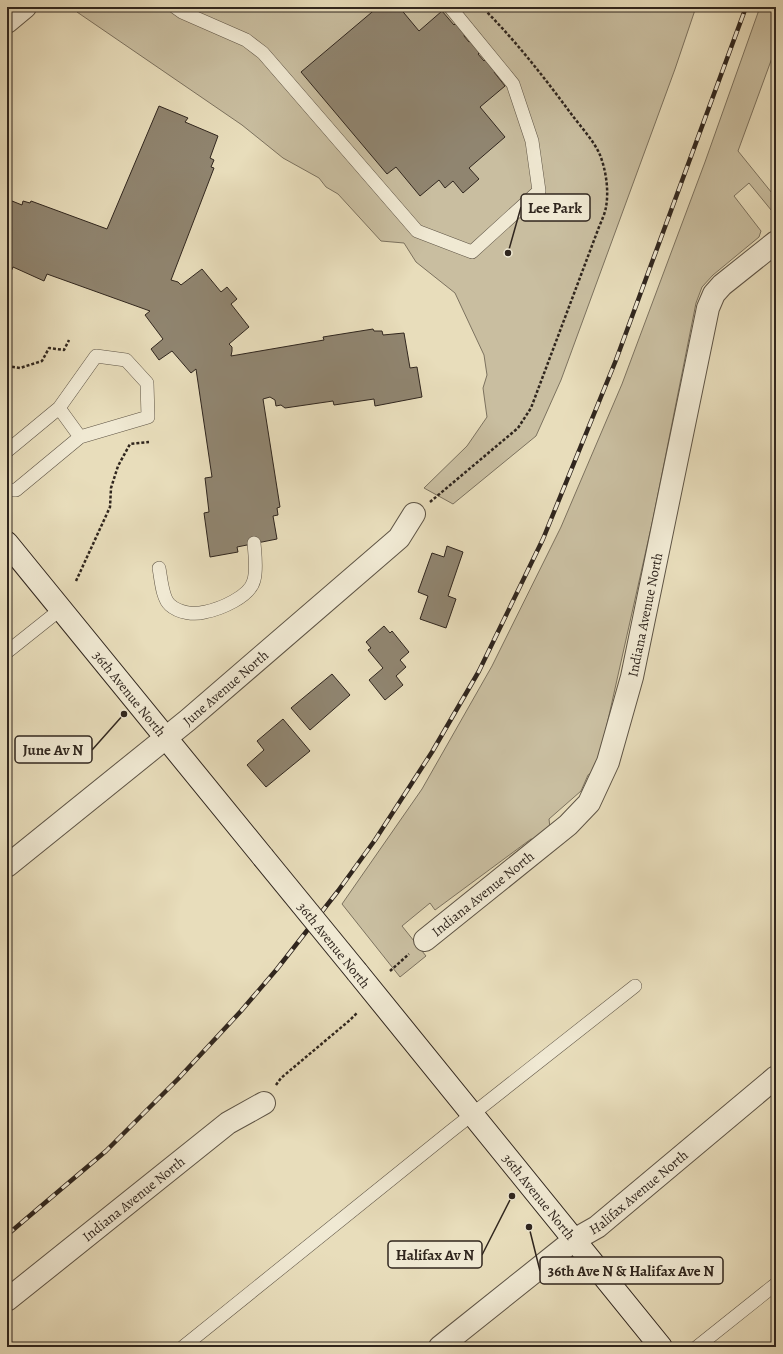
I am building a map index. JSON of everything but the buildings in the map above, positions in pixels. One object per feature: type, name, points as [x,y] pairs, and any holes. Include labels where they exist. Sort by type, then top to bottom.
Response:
[{"type":"street","points":[[7,22],[25,7]]},
{"type":"street","name":"Indiana Avenue North","points":[[425,940],[568,825],[589,803],[608,762],[632,678],[708,308],[714,294],[722,285],[776,242]]},
{"type":"street","name":"June Avenue North","points":[[7,866],[166,738],[399,538],[414,514]]},
{"type":"street","name":"36th Avenue North","points":[[7,544],[661,1347]]},
{"type":"street","name":"Halifax Avenue North","points":[[440,1347],[574,1240],[597,1227],[776,1077]]},
{"type":"street","name":"Indiana Avenue North","points":[[7,1300],[228,1123],[264,1103]]},
{"type":"lane","points":[[175,7],[182,12],[246,40],[263,53],[416,231],[472,252],[539,191],[532,141],[513,84],[450,7]]},
{"type":"lane","points":[[7,451],[59,408],[96,356],[126,360],[146,383],[148,417],[80,437],[16,490],[7,490]]},
{"type":"lane","points":[[59,408],[80,437]]},
{"type":"lane","points":[[159,568],[162,589],[169,604],[182,612],[205,613],[232,603],[246,594],[254,581],[254,544]]},
{"type":"lane","points":[[7,652],[60,609]]},
{"type":"lane","points":[[183,1347],[635,986]]},
{"type":"lane","points":[[697,1347],[776,1284]]},
{"type":"path","points":[[414,514],[439,496],[518,428],[531,408],[606,207],[607,184],[600,155],[528,57],[482,7]]},
{"type":"path","points":[[7,366],[20,368],[42,362],[49,348],[64,350],[69,340]]},
{"type":"path","points":[[76,581],[110,507],[111,488],[118,466],[130,444],[150,442]]},
{"type":"path","points":[[264,1103],[280,1078],[357,1013]]},
{"type":"shaded area","points":[[77,7],[696,7],[675,69],[561,380],[536,436],[453,504],[424,488],[467,446],[487,417],[483,388],[487,375],[484,355],[455,293],[416,262],[404,243],[381,241],[338,194],[326,187],[319,178],[283,158],[242,125],[77,12]]},
{"type":"shaded area","points":[[760,7],[776,7],[776,47],[738,151],[776,198],[776,216],[749,183],[734,196],[761,231],[759,237],[713,275],[702,287],[696,303],[653,519],[597,769],[588,775],[581,791],[549,819],[550,828],[539,841],[531,839],[435,910],[430,903],[402,926],[426,956],[400,977],[342,904],[422,789],[492,666],[561,527],[622,384],[705,162]]},
{"type":"railway","points":[[7,1235],[106,1151],[178,1079],[241,1011],[277,969],[338,891],[375,840],[432,752],[479,671],[543,539],[616,360],[746,7]]},
{"type":"place","name":"Lee Park","points":[[508,253]]},
{"type":"place","name":"June Av N","points":[[124,714]]},
{"type":"place","name":"Halifax Av N","points":[[512,1196]]},
{"type":"place","name":"36th Ave N & Halifax Ave N","points":[[529,1227]]}]
